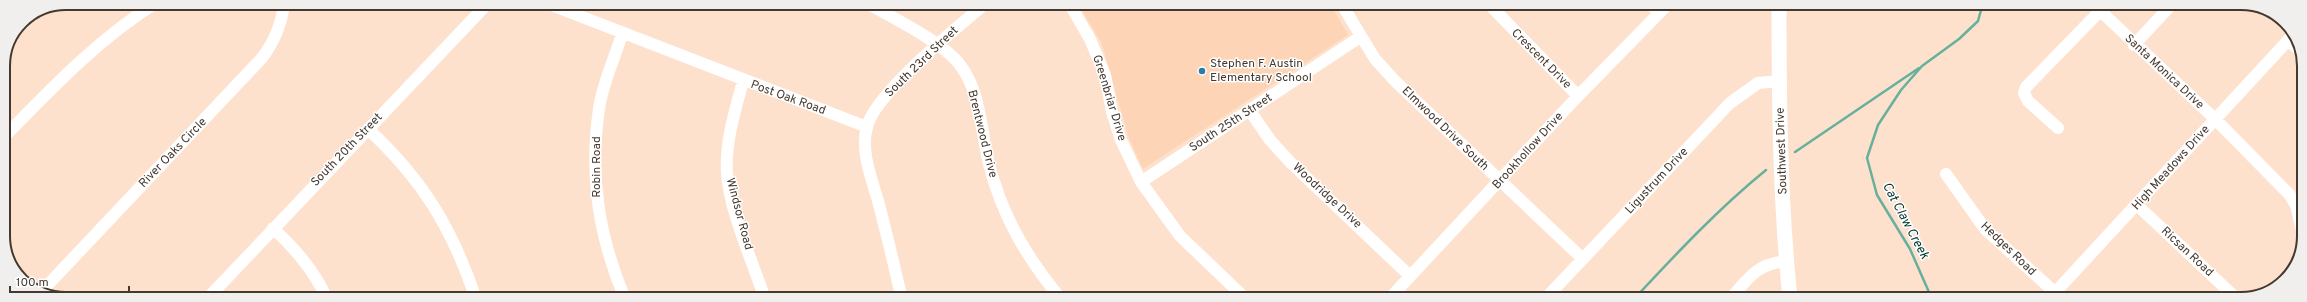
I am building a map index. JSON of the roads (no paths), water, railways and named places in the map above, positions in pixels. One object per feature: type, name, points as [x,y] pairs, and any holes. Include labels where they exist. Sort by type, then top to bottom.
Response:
[{"type":"main road","name":"Southwest Drive","points":[[1779,10],[1779,82],[1786,261],[1789,292]]},
{"type":"street","points":[[10,131],[69,70],[112,35],[146,10]]},
{"type":"street","name":"River Oaks Circle","points":[[45,288],[257,63],[271,45],[283,10]]},
{"type":"street","name":"South 20th Street","points":[[213,292],[481,10]]},
{"type":"street","name":"Post Oak Road","points":[[563,10],[743,81],[866,127]]},
{"type":"street","name":"Brentwood Drive","points":[[879,10],[937,45],[960,65],[968,79],[976,101],[989,164],[998,196],[1016,237],[1035,268],[1055,292]]},
{"type":"street","name":"South 23rd Street","points":[[866,127],[885,95],[937,45],[978,10]]},
{"type":"street","name":"Greenbriar Drive","points":[[1073,10],[1090,39],[1105,75],[1112,112],[1121,140],[1142,182],[1180,236],[1239,292]]},
{"type":"street","name":"Elmwood Drive South","points":[[1345,10],[1375,59],[1395,81],[1583,259]]},
{"type":"street","name":"Crescent Drive","points":[[1495,10],[1578,96]]},
{"type":"street","points":[[1656,10],[1659,13]]},
{"type":"street","name":"Brookhollow Drive","points":[[1395,292],[1500,182],[1578,96],[1662,10]]},
{"type":"street","points":[[2058,128],[2028,101],[2024,93],[2026,87],[2093,10]]},
{"type":"street","name":"Santa Monica Drive","points":[[2099,10],[2134,45],[2215,119],[2289,194],[2297,209]]},
{"type":"street","points":[[2134,45],[2167,10]]},
{"type":"street","name":"Robin Road","points":[[622,34],[599,108],[594,159],[597,206],[602,230],[609,256],[622,292]]},
{"type":"street","name":"South 25th Street","points":[[1142,182],[1360,36]]},
{"type":"street","name":"High Meadows Drive","points":[[2059,292],[2289,39]]},
{"type":"street","name":"Windsor Road","points":[[743,81],[728,143],[727,174],[734,207],[763,292]]},
{"type":"street","name":"Ligustrum Drive","points":[[1552,292],[1730,103],[1758,83],[1779,82]]},
{"type":"street","name":"Woodridge Drive","points":[[1250,111],[1270,140],[1291,163],[1410,276]]},
{"type":"street","points":[[866,127],[866,145],[869,170],[900,292]]},
{"type":"street","points":[[368,129],[398,158],[433,204],[462,258],[474,292]]},
{"type":"street","name":"Hedges Road","points":[[1946,174],[1985,229],[2050,292]]},
{"type":"street","name":"Ricsan Road","points":[[2137,205],[2230,292]]},
{"type":"street","points":[[273,228],[298,253],[314,274],[324,292]]},
{"type":"street","points":[[1737,292],[1757,270],[1768,264],[1786,261]]},
{"type":"waterway","name":"Cat Claw Creek","points":[[1929,292],[1910,249],[1877,195],[1867,158],[1878,125],[1901,90],[1922,66],[1959,39],[1978,21],[1981,10]]},
{"type":"waterway","points":[[1795,152],[1919,68]]},
{"type":"waterway","points":[[1641,292],[1714,216],[1766,170]]},
{"type":"place","name":"Stephen F. Austin Elementary School","points":[[1202,71]]}]
